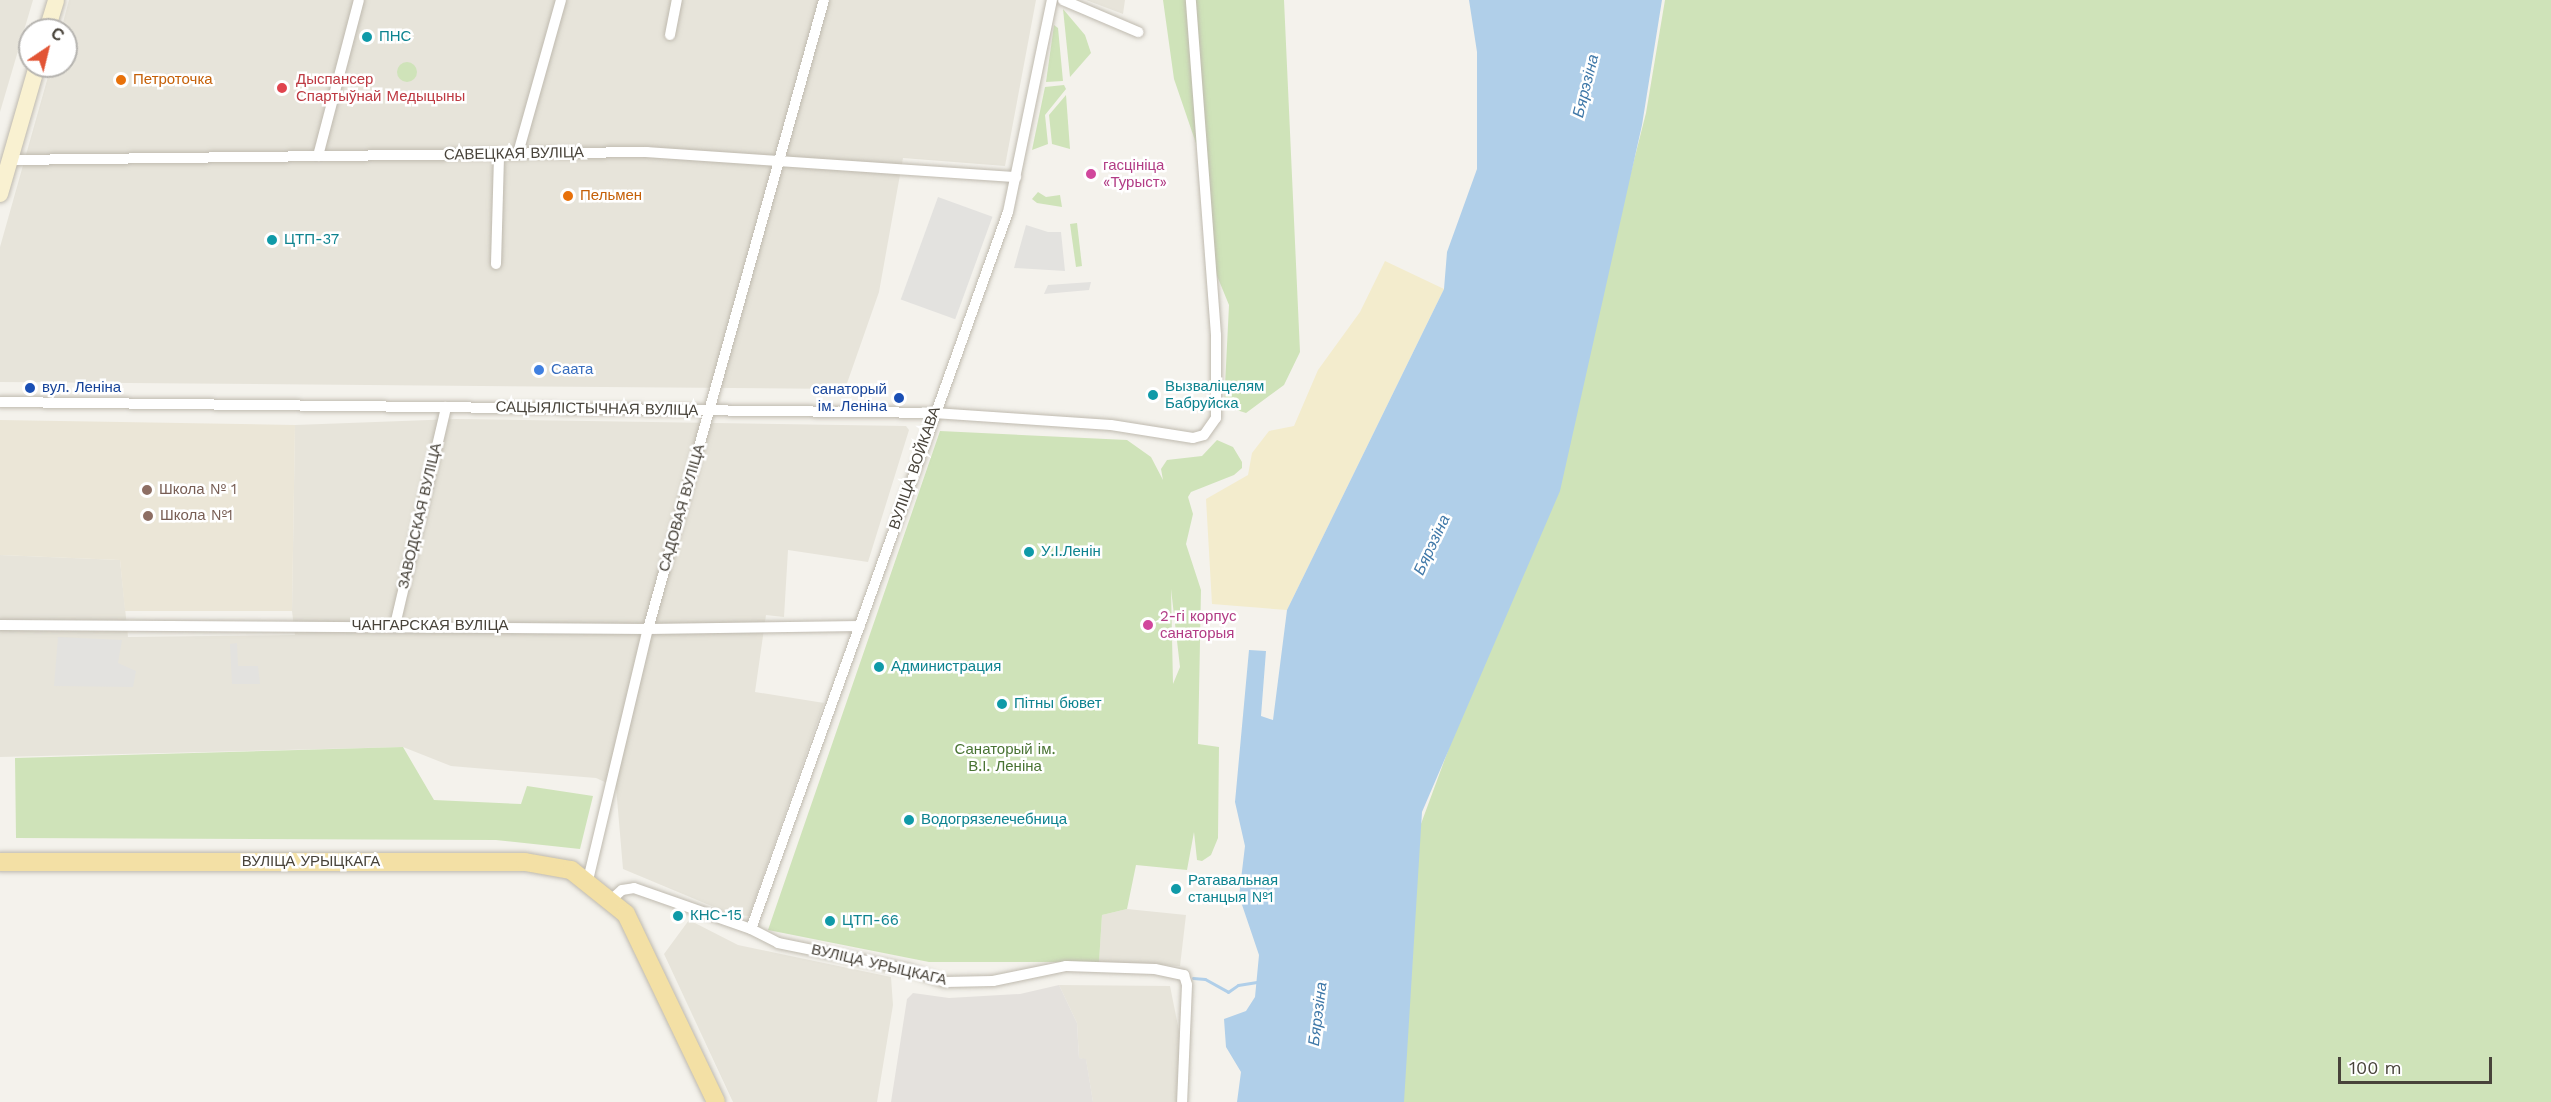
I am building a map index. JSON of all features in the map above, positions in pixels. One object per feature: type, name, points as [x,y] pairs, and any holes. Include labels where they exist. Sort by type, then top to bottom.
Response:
[{"type":"main road","points":[[51,18],[56,0]]},
{"type":"main road","points":[[0,194],[34,78]]},
{"type":"main road","name":"ВУЛІЦА УРЫЦКАГА","points":[[0,862],[525,862],[552,864],[588,880],[612,899],[626,915],[716,1102]]},
{"type":"street","points":[[318,156],[359,0]]},
{"type":"street","points":[[518,153],[561,0]]},
{"type":"street","points":[[670,36],[677,0]]},
{"type":"street","name":"САДОВАЯ ВУЛІЦА","points":[[588,880],[648,629],[824,0]]},
{"type":"street","name":"ВУЛІЦА ВОЙКАВА","points":[[751,929],[934,413],[985,279],[1016,177],[1052,0]]},
{"type":"street","points":[[1063,0],[1138,32]]},
{"type":"street","name":"САЦЫЯЛІСТЫЧНАЯ ВУЛІЦА","points":[[0,402],[934,413],[1111,425],[1193,438],[1213,427],[1216,418],[1216,335],[1191,0]]},
{"type":"street","name":"САВЕЦКАЯ ВУЛІЦА","points":[[10,160],[647,152],[778,159],[1016,177]]},
{"type":"street","points":[[496,264],[499,154]]},
{"type":"street","name":"ЗАВОДСКАЯ ВУЛІЦА","points":[[395,625],[446,407]]},
{"type":"street","name":"ЧАНГАРСКАЯ ВУЛІЦА","points":[[0,625],[395,625],[648,629],[860,626]]},
{"type":"street","name":"ВУЛІЦА УРЫЦКАГА","points":[[612,899],[622,890],[634,888],[751,929],[778,943],[906,969],[945,981],[993,981],[1066,966],[1155,969],[1184,975],[1187,986],[1182,1102]]},
{"type":"shaded area","points":[[0,0],[33,0],[28,18],[18,18],[18,51],[0,112]]},
{"type":"shaded area","points":[[69,0],[1036,0],[1005,166],[903,158],[879,292],[845,389],[0,382],[0,247],[48,78],[78,78],[78,18],[64,18]]},
{"type":"shaded area","points":[[1086,0],[1125,0],[1123,14]]},
{"type":"shaded area","points":[[938,197],[993,217],[955,319],[901,299]]},
{"type":"shaded area","points":[[1026,225],[1048,232],[1061,232],[1065,271],[1014,268]]},
{"type":"shaded area","points":[[1091,282],[1089,290],[1044,294],[1048,285]]},
{"type":"shaded area","points":[[456,419],[906,426],[909,430],[868,562],[788,550],[784,617],[766,615],[755,692],[824,703],[749,916],[733,915],[623,869],[616,787],[596,778],[451,766],[403,747],[0,757],[0,555],[120,560],[128,637],[295,635],[292,611],[295,425]]},
{"type":"shaded area","name":"Школа № 1","points":[[0,420],[295,425],[292,611],[125,611],[120,560],[0,555]]},
{"type":"shaded area","points":[[58,637],[122,640],[118,663],[136,671],[133,687],[54,686]]},
{"type":"shaded area","points":[[237,643],[238,666],[258,666],[260,684],[232,684],[230,644]]},
{"type":"shaded area","points":[[1127,909],[1186,915],[1180,966],[1099,962],[1102,915]]},
{"type":"shaded area","points":[[689,920],[738,945],[891,977],[893,1005],[877,1102],[733,1102],[664,954]]},
{"type":"shaded area","points":[[1059,985],[1170,986],[1180,1036],[1177,1102],[1093,1102],[1086,1060],[1079,1058],[1077,1023]]},
{"type":"shaded area","points":[[1059,985],[1077,1023],[1079,1058],[1086,1059],[1093,1102],[891,1102],[907,999],[913,993],[949,998],[1020,994]]},
{"type":"green space","points":[[1163,0],[1284,0],[1300,352],[1284,385],[1246,413],[1224,406],[1229,305],[1213,266],[1201,158],[1174,79]]},
{"type":"green space","points":[[1665,0],[2551,0],[2551,1102],[1397,1102],[1418,832],[1564,436],[1646,113]]},
{"type":"green space","points":[[1063,9],[1085,35],[1091,53],[1070,77]]},
{"type":"green space","points":[[1054,25],[1058,28],[1063,81],[1046,82]]},
{"type":"green space","points":[[407,62],[414,65],[417,72],[414,79],[407,82],[400,79],[397,72],[400,65]]},
{"type":"green space","points":[[1064,85],[1066,89],[1045,115],[1048,144],[1032,150],[1045,87]]},
{"type":"green space","points":[[1066,95],[1070,149],[1052,144],[1049,115]]},
{"type":"green space","points":[[1038,192],[1046,197],[1060,195],[1062,207],[1037,203],[1032,199]]},
{"type":"green space","points":[[1077,223],[1082,266],[1076,267],[1070,224]]},
{"type":"green space","name":"Санаторый ім. В.І. Леніна","points":[[940,431],[1127,440],[1151,457],[1163,480],[1161,469],[1167,460],[1202,456],[1217,440],[1233,447],[1242,462],[1242,468],[1234,475],[1191,492],[1188,497],[1193,514],[1186,544],[1201,590],[1198,744],[1219,747],[1218,838],[1211,855],[1202,861],[1197,860],[1194,832],[1187,870],[1136,865],[1127,909],[1102,915],[1099,962],[929,962],[768,930]],"holes":[[[1171,589],[1180,667],[1173,684]]]},
{"type":"green space","points":[[403,747],[434,800],[521,804],[527,786],[593,796],[580,849],[496,840],[16,838],[15,758]]},
{"type":"sand","points":[[1385,261],[1444,289],[1287,610],[1212,604],[1206,499],[1248,475],[1252,453],[1269,431],[1294,426],[1318,370],[1360,312]]},
{"type":"water","name":"Бярэзіна","points":[[1469,0],[1662,0],[1642,125],[1560,491],[1422,812],[1404,1102],[1237,1102],[1241,1072],[1226,1047],[1224,1019],[1246,1011],[1255,997],[1259,955],[1239,896],[1245,846],[1235,802],[1249,650],[1266,651],[1261,716],[1273,720],[1287,610],[1444,289],[1447,252],[1477,169],[1477,52]]},
{"type":"waterway","points":[[1193,978],[1205,979],[1228,992],[1238,985],[1257,982]]},
{"type":"place","name":"ПНС","points":[[367,37]]},
{"type":"place","name":"Петроточка","points":[[121,80]]},
{"type":"place","name":"Дыспансер Спартыўнай Медыцыны","points":[[282,88]]},
{"type":"place","name":"гасцініца «Турыст»","points":[[1091,174]]},
{"type":"place","name":"Пельмен","points":[[568,196]]},
{"type":"place","name":"ЦТП-37","points":[[272,240]]},
{"type":"place","name":"Саата","points":[[539,370]]},
{"type":"place","name":"вул. Леніна","points":[[30,388]]},
{"type":"place","name":"Вызваліцелям Бабруйска","points":[[1153,395]]},
{"type":"place","name":"санаторый ім. Леніна","points":[[899,398]]},
{"type":"place","name":"Школа № 1","points":[[147,490]]},
{"type":"place","name":"Школа №1","points":[[148,516]]},
{"type":"place","name":"У.І.Ленін","points":[[1029,552]]},
{"type":"place","name":"2-гі корпус санаторыя","points":[[1148,625]]},
{"type":"place","name":"Администрация","points":[[879,667]]},
{"type":"place","name":"Пітны бювет","points":[[1002,704]]},
{"type":"place","name":"Водогрязелечебница","points":[[909,820]]},
{"type":"place","name":"Ратавальная станцыя №1","points":[[1176,889]]},
{"type":"place","name":"КНС-15","points":[[678,916]]},
{"type":"place","name":"ЦТП-66","points":[[830,921]]}]
